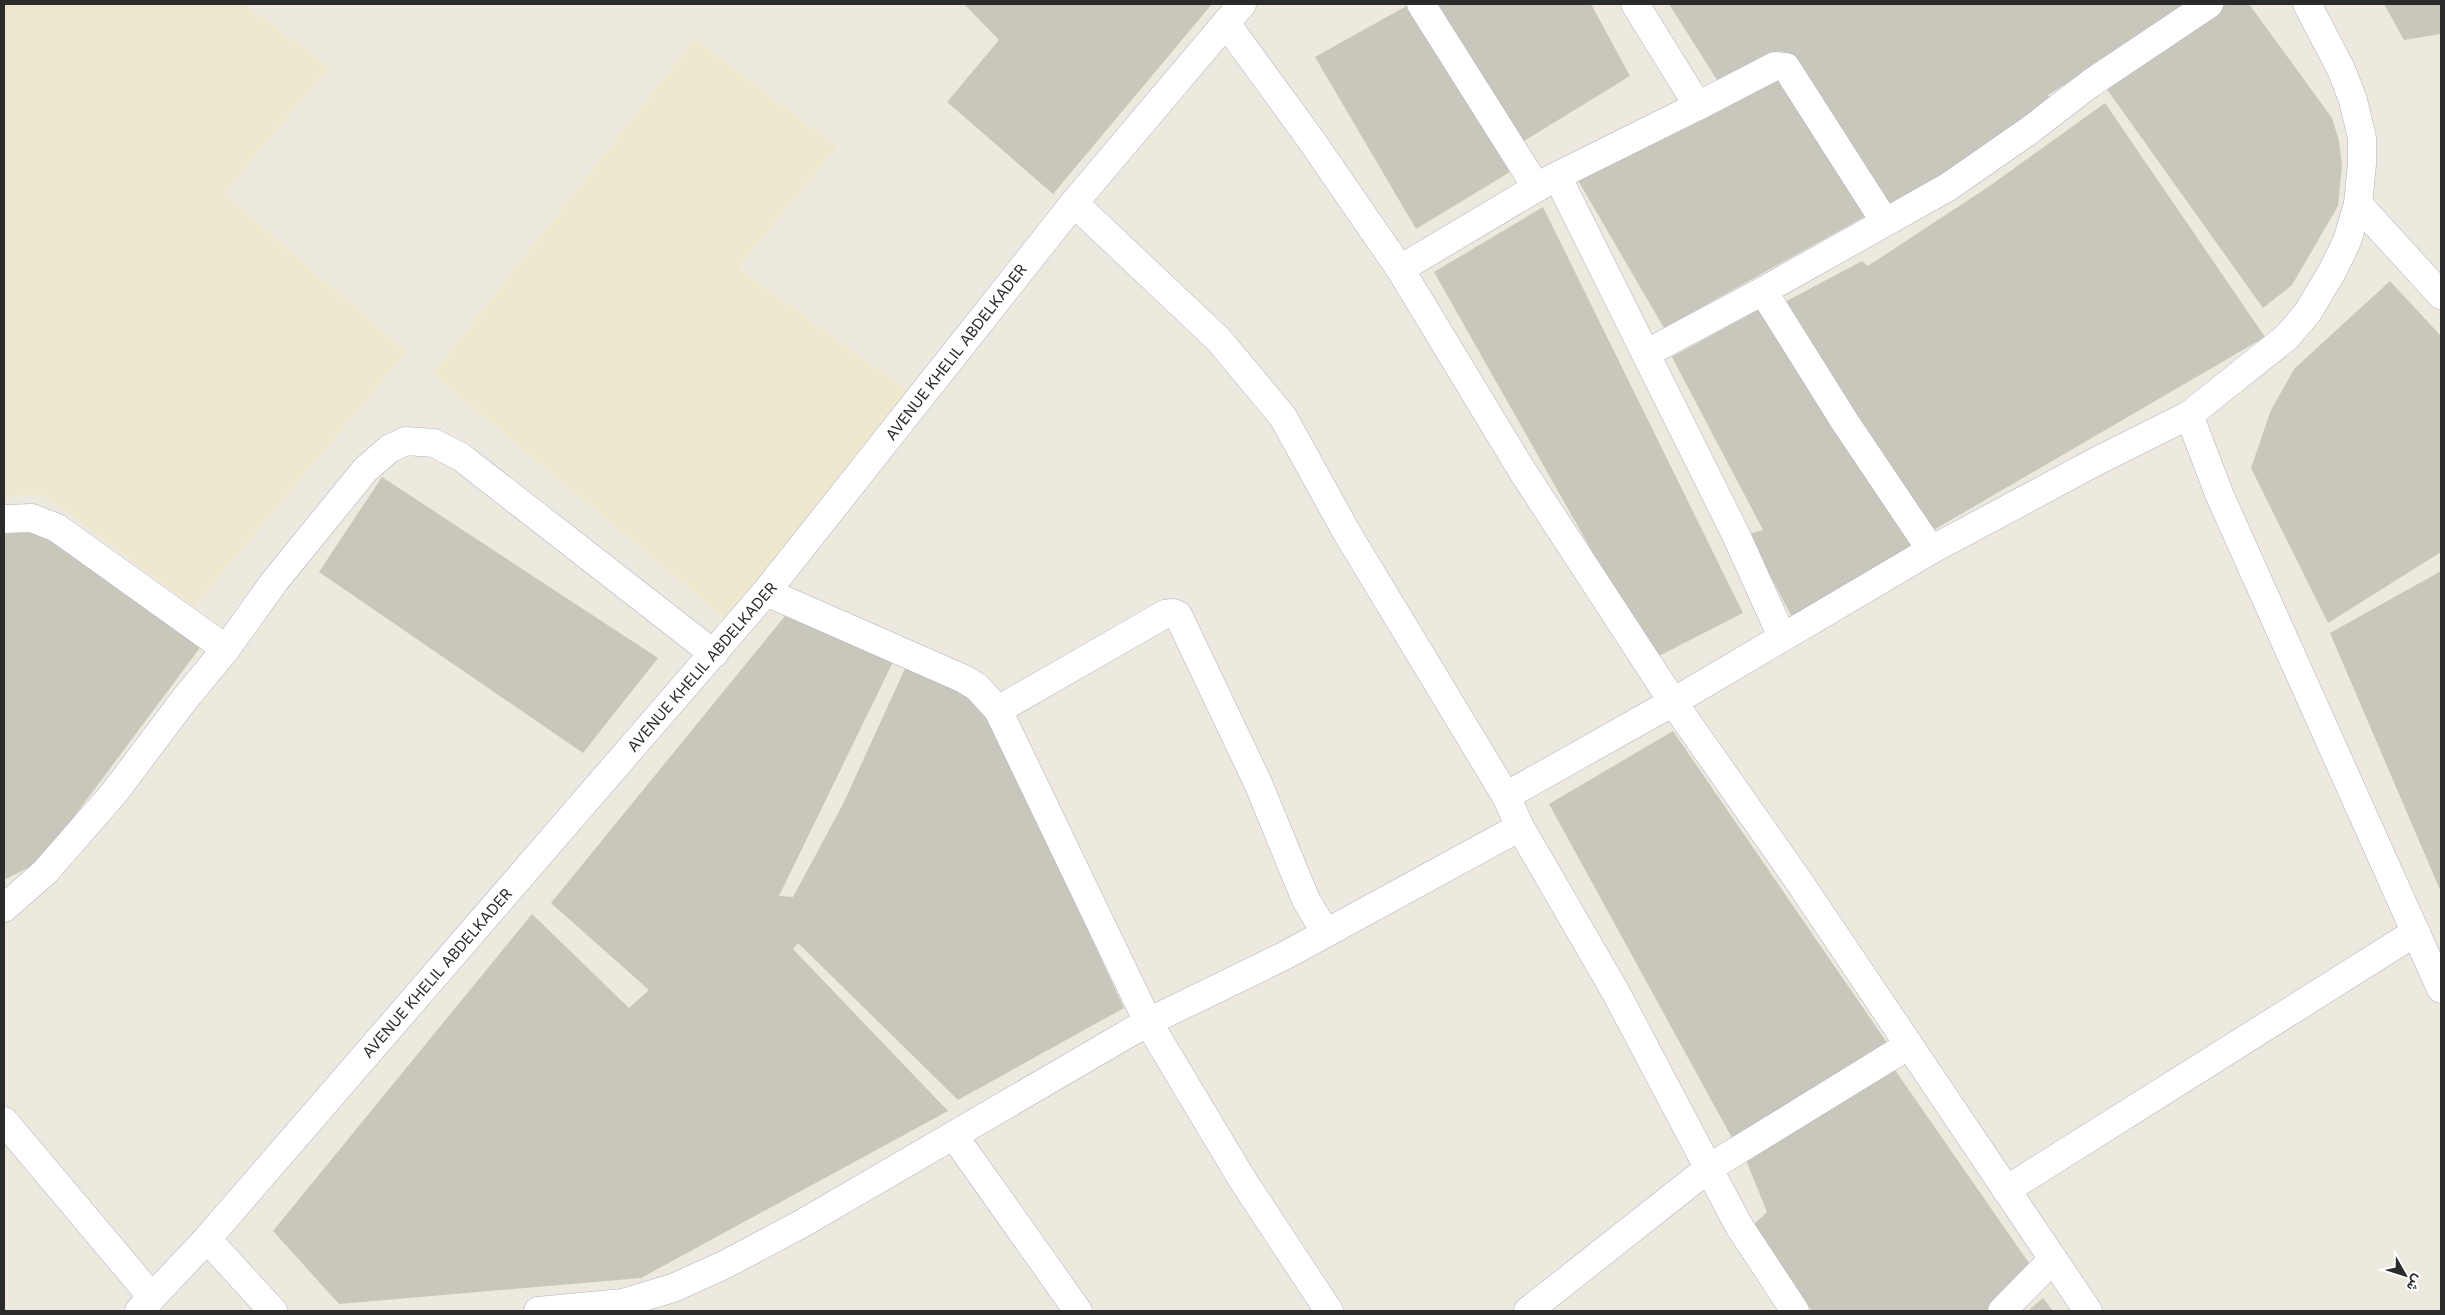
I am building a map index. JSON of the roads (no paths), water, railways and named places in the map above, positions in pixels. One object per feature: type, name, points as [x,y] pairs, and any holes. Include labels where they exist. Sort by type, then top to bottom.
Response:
[{"type":"street","points":[[1421,4],[1547,182],[1647,353],[1737,537],[1782,637]]},
{"type":"street","points":[[1635,4],[1698,106]]},
{"type":"street","points":[[1647,353],[1764,291],[1948,186],[2030,130],[2091,83],[2209,4]]},
{"type":"street","points":[[1506,796],[1672,702],[1931,550],[2097,461],[2189,415],[2287,337],[2308,312],[2333,270],[2347,241],[2358,204],[2362,138],[2353,100],[2341,69],[2307,4]]},
{"type":"street","points":[[1234,13],[1309,138],[1400,269],[1524,472],[1672,702],[1909,1045],[2088,1311]]},
{"type":"street","name":"AVENUE KHELIL ABDELKADER","points":[[145,1304],[207,1239],[714,654],[766,592],[1074,202],[1234,13]]},
{"type":"street","points":[[1400,269],[1547,182],[1775,66],[1786,67],[1885,222]]},
{"type":"street","points":[[1074,202],[1219,340],[1283,417],[1347,533],[1506,796],[1520,827],[1615,991],[1739,1226],[1795,1311]]},
{"type":"street","points":[[2358,204],[2441,294]]},
{"type":"street","points":[[1764,291],[1845,422],[1931,550]]},
{"type":"street","points":[[2189,415],[2220,496],[2428,949],[2441,989]]},
{"type":"street","points":[[4,908],[45,872],[68,848],[114,793],[184,700],[226,649],[274,582],[365,470],[389,449],[406,441],[434,443],[461,457],[714,654]]},
{"type":"street","points":[[4,520],[32,518],[57,528],[226,649]]},
{"type":"street","points":[[766,592],[964,679],[977,686],[998,710],[1148,1022],[1242,1179],[1329,1311]]},
{"type":"street","points":[[998,710],[1165,614],[1173,613],[1178,615],[1258,783],[1306,900],[1326,933]]},
{"type":"street","points":[[538,1311],[623,1302],[673,1288],[803,1223],[1148,1022],[1326,933],[1520,827]]},
{"type":"street","points":[[2006,1190],[2428,949]]},
{"type":"street","points":[[1528,1311],[1709,1168],[1909,1045]]},
{"type":"street","points":[[4,1121],[145,1304]]},
{"type":"street","points":[[954,1136],[1078,1311]]},
{"type":"street","points":[[207,1239],[273,1311]]},
{"type":"street","points":[[2002,1311],[2053,1260]]}]
